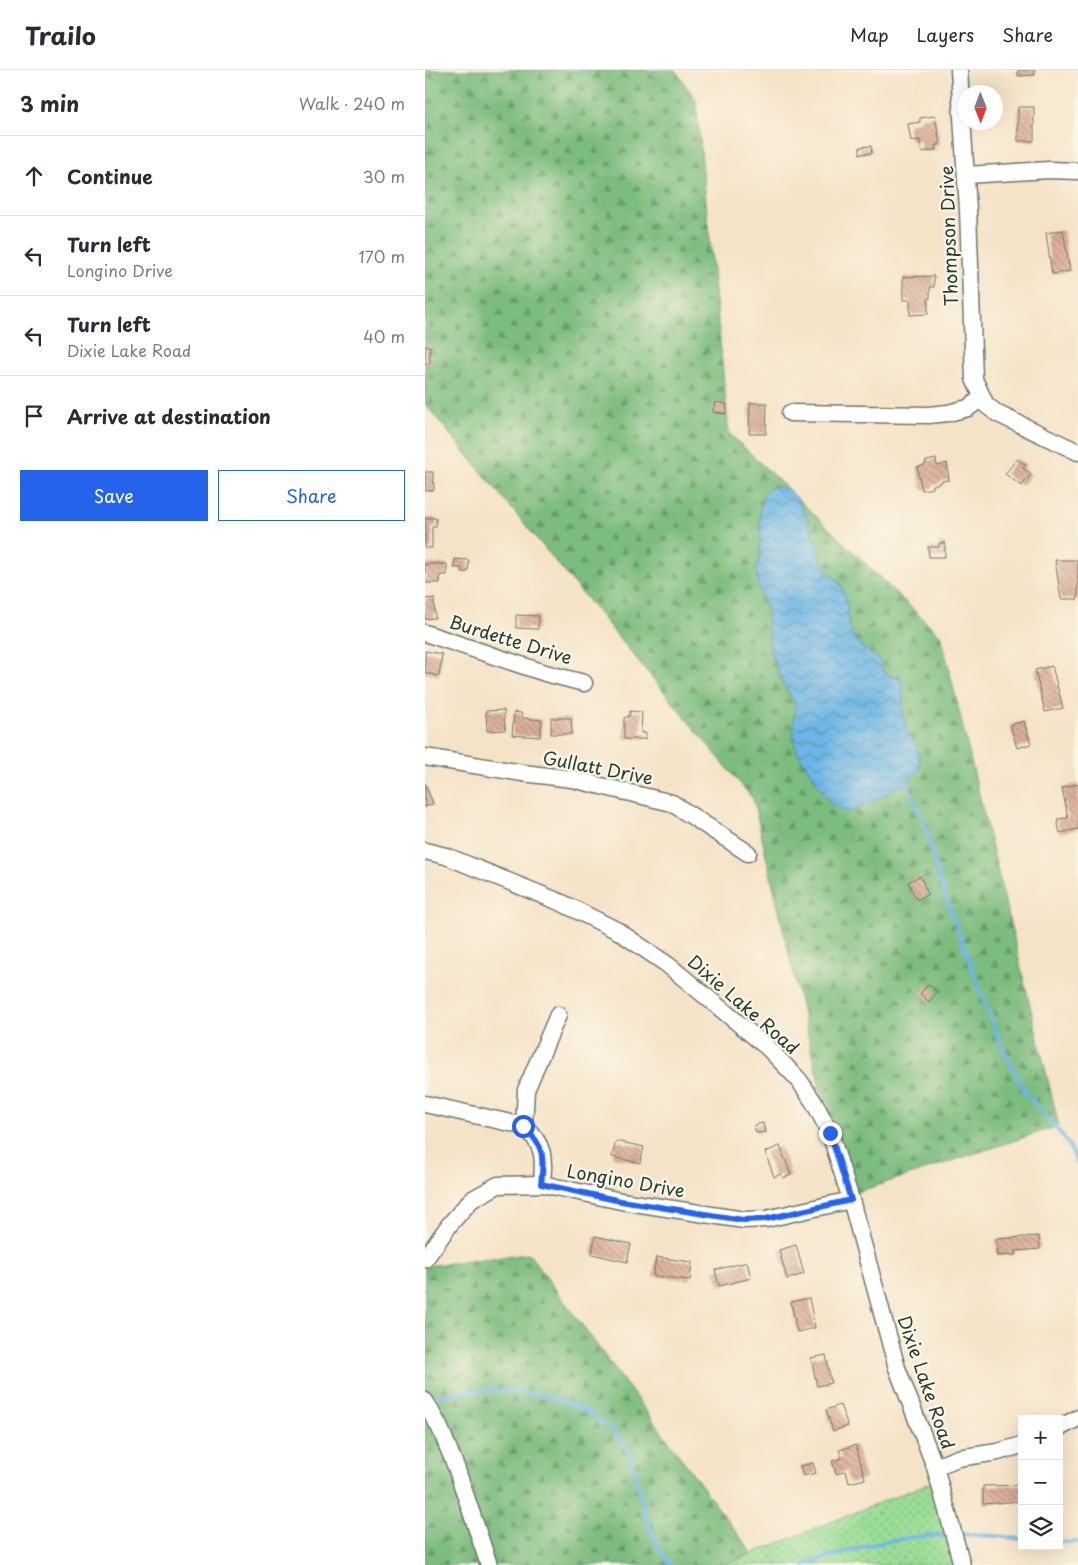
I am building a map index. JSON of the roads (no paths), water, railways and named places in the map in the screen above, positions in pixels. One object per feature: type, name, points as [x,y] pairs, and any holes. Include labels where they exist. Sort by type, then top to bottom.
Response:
[{"type":"street","name":"Thompson Drive","points":[[959,70],[966,175],[974,379],[986,405],[998,414],[1078,452]]},
{"type":"street","points":[[966,175],[1049,170],[1078,171]]},
{"type":"street","points":[[789,413],[929,415],[968,408],[982,398]]},
{"type":"street","name":"Burdette Drive","points":[[425,633],[545,673],[584,682]]},
{"type":"street","name":"Gullatt Drive","points":[[425,757],[572,779],[672,803],[748,853]]},
{"type":"street","name":"Dixie Lake Road","points":[[425,851],[446,856],[562,903],[618,931],[668,965],[699,990],[767,1047],[799,1080],[815,1104],[830,1133],[851,1200],[897,1368],[935,1467],[962,1565]]},
{"type":"street","points":[[523,1126],[526,1090],[558,1015]]},
{"type":"street","points":[[425,1104],[523,1126],[531,1132],[541,1147],[544,1161],[541,1184]]},
{"type":"street","name":"Longino Drive","points":[[425,1259],[450,1224],[471,1200],[498,1185],[541,1184],[621,1201],[743,1220],[766,1219],[851,1200]]},
{"type":"street","points":[[425,1401],[456,1467],[489,1565]]},
{"type":"street","points":[[1063,1426],[1078,1418]]},
{"type":"street","points":[[935,1467],[958,1458],[998,1452],[1018,1446]]},
{"type":"water","points":[[772,486],[786,488],[795,496],[806,515],[824,566],[831,576],[839,581],[846,599],[849,625],[854,637],[864,649],[879,659],[882,670],[903,682],[904,720],[918,750],[919,767],[899,787],[852,811],[843,810],[831,804],[798,754],[793,739],[795,703],[781,680],[770,650],[766,607],[758,586],[756,568],[760,556],[760,508],[765,492]]},
{"type":"waterway","points":[[906,781],[928,834],[938,876],[1000,1043],[1025,1092],[1067,1142],[1078,1163]]},
{"type":"waterway","points":[[430,1398],[452,1393],[476,1391],[526,1393],[551,1398],[574,1406],[595,1417],[613,1431],[627,1449],[649,1527],[662,1553],[671,1565]]},
{"type":"waterway","points":[[958,1534],[1018,1539]]},
{"type":"waterway","points":[[804,1565],[857,1548],[893,1540],[948,1535]]},
{"type":"waterway","points":[[1063,1542],[1078,1542]]}]
